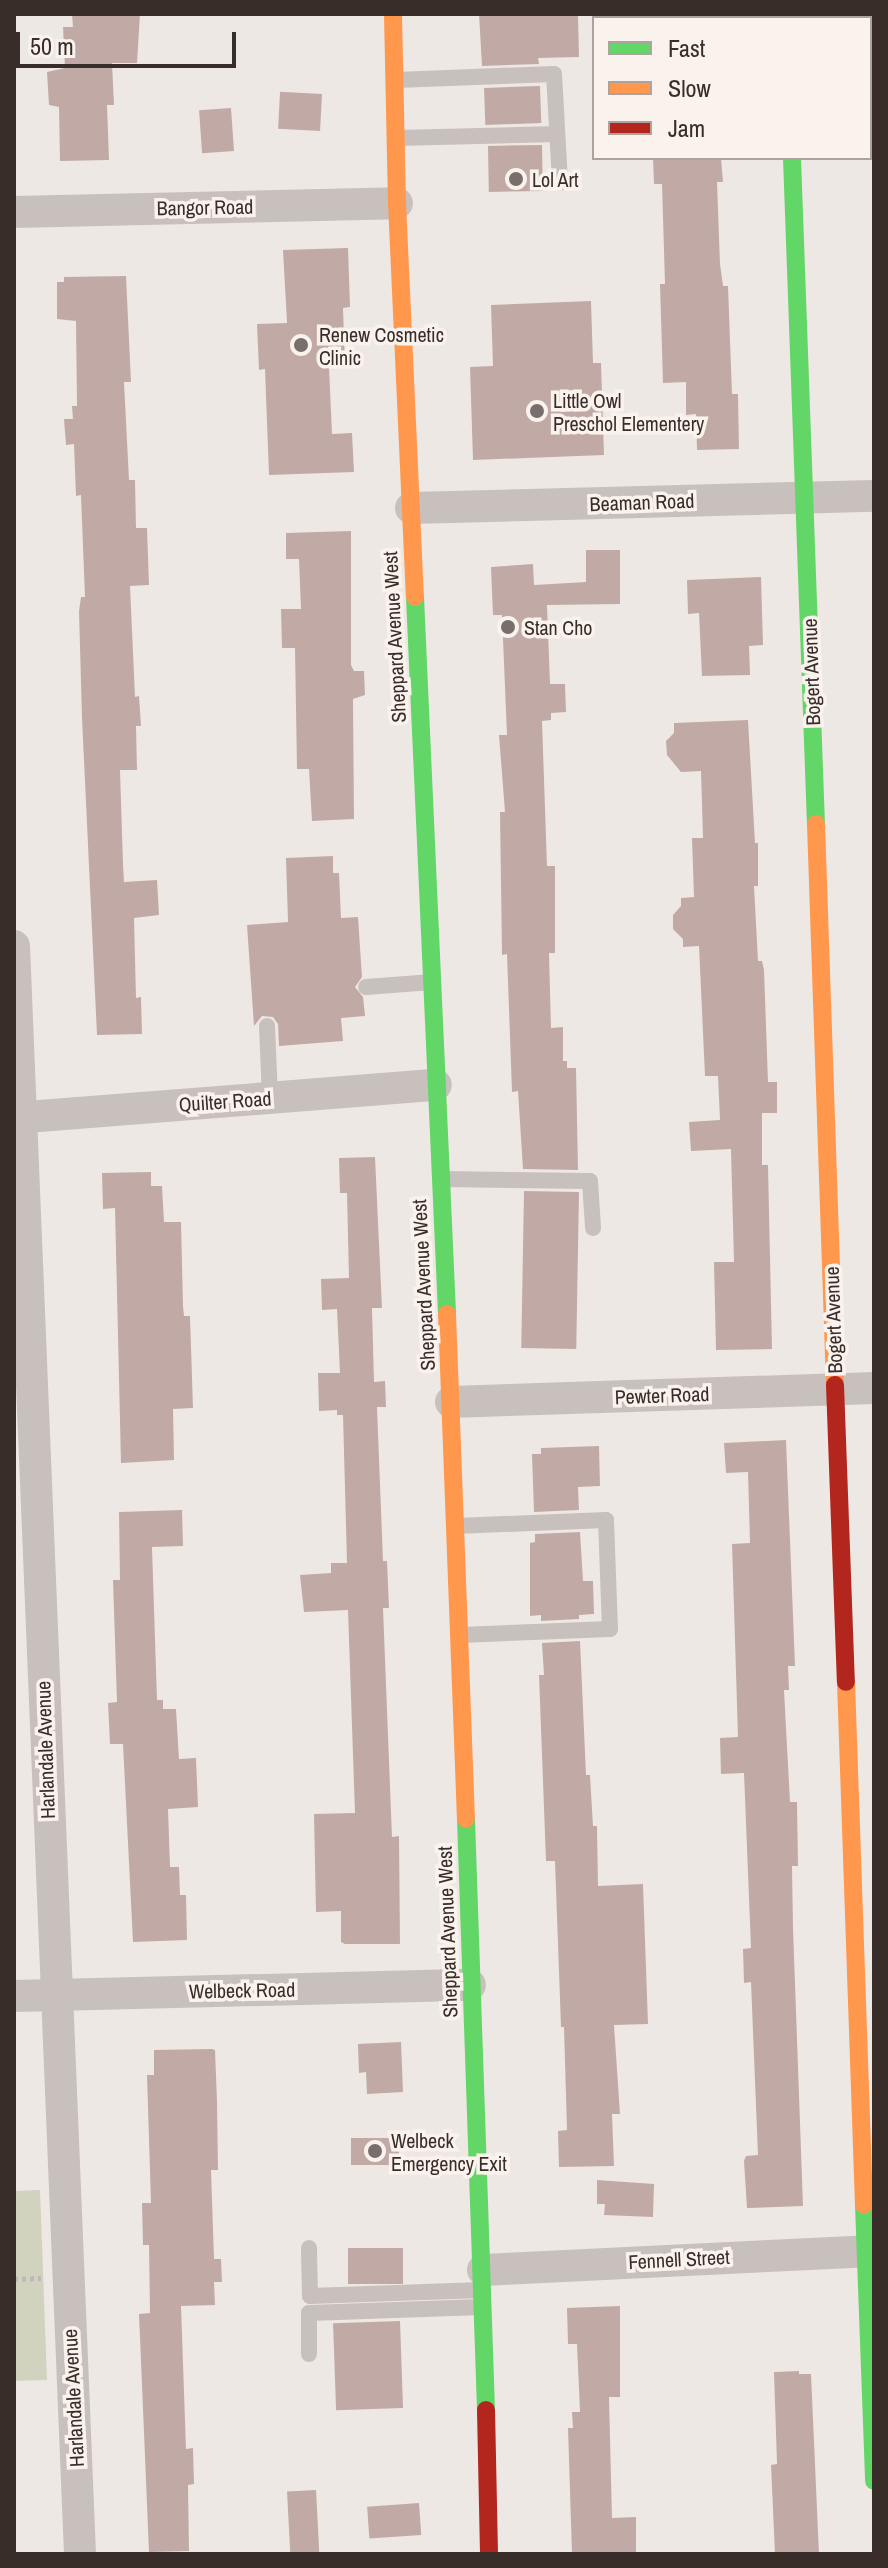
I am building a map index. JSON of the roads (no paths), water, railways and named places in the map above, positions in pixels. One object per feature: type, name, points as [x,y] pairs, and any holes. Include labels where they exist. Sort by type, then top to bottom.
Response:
[{"type":"main road","name":"Sheppard Avenue West","points":[[393,14],[397,203],[451,1402],[483,2289],[489,2554]]},
{"type":"main road","name":"Bogert Avenue","points":[[792,160],[870,2251],[874,2481]]},
{"type":"street","name":"Bangor Road","points":[[14,212],[397,203]]},
{"type":"street","name":"Beaman Road","points":[[411,508],[874,496]]},
{"type":"street","name":"Harlandale Avenue","points":[[14,946],[16,1118],[80,2554]]},
{"type":"street","name":"Quilter Road","points":[[16,1118],[436,1085]]},
{"type":"street","name":"Pewter Road","points":[[451,1402],[874,1388]]},
{"type":"street","name":"Welbeck Road","points":[[14,1996],[470,1985]]},
{"type":"street","name":"Fennell Street","points":[[483,2289],[870,2251]]},
{"type":"lane","points":[[395,80],[554,74],[560,183]]},
{"type":"lane","points":[[396,138],[557,134]]},
{"type":"lane","points":[[366,987],[432,982]]},
{"type":"lane","points":[[267,1026],[270,1098]]},
{"type":"lane","points":[[440,1179],[590,1181],[593,1228]]},
{"type":"lane","points":[[455,1527],[606,1520],[610,1629],[458,1635]]},
{"type":"lane","points":[[309,2248],[310,2296],[483,2289]]},
{"type":"lane","points":[[309,2354],[309,2313],[483,2289]]},
{"type":"place","name":"Lol Art","points":[[516,179]]},
{"type":"place","name":"Renew Cosmetic Clinic","points":[[301,345]]},
{"type":"place","name":"Little Owl Preschol Elementery","points":[[537,411]]},
{"type":"place","name":"Stan Cho","points":[[508,627]]},
{"type":"place","name":"Welbeck Emergency Exit","points":[[375,2151]]}]
